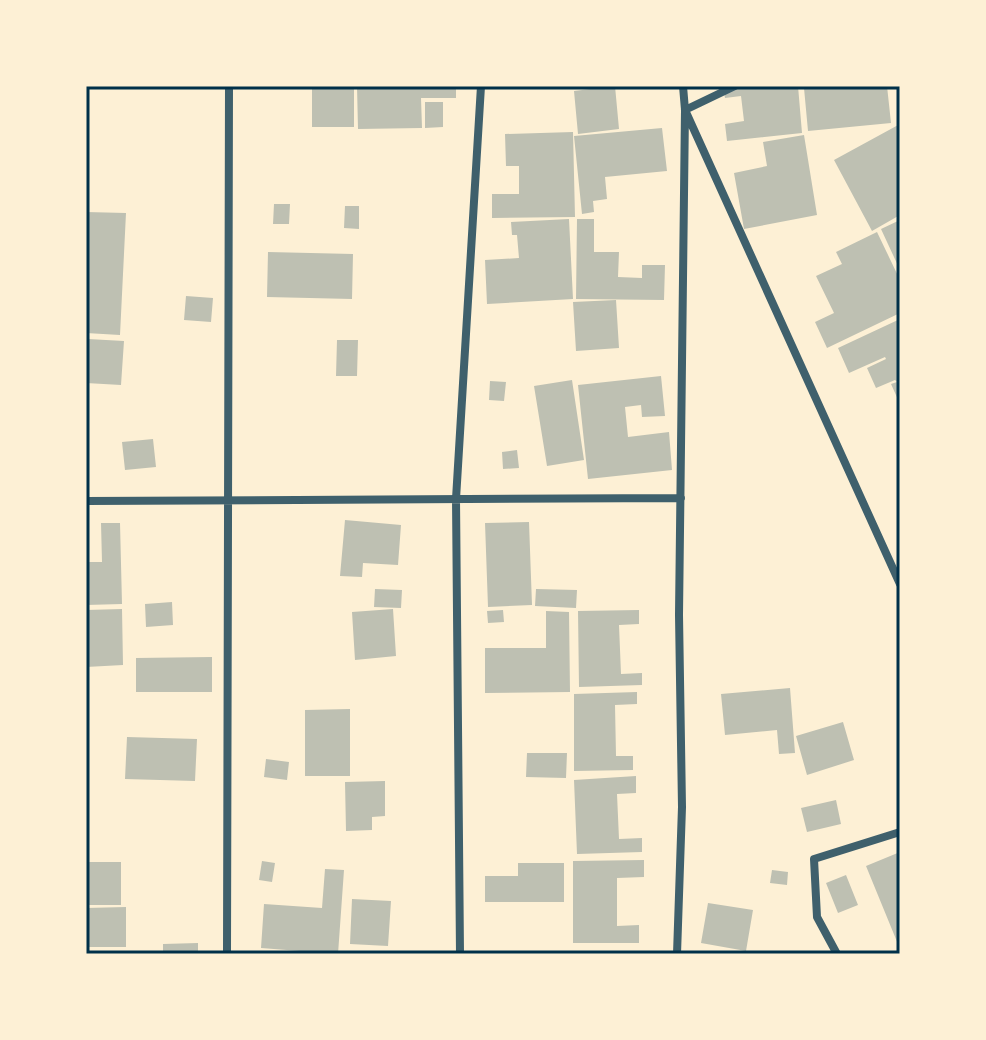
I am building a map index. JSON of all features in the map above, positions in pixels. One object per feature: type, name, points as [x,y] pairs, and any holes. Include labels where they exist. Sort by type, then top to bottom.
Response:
[{"type":"street","points":[[227,954],[229,86]]},
{"type":"street","points":[[460,954],[456,499],[481,86]]},
{"type":"street","points":[[677,954],[682,807],[679,615],[683,86]]},
{"type":"street","points":[[685,110],[735,86]]},
{"type":"street","points":[[685,110],[900,584]]},
{"type":"street","points":[[86,501],[681,498]]},
{"type":"street","points":[[837,954],[817,917],[814,859],[900,832]]},
{"type":"building","points":[[312,86],[354,86],[354,127],[312,127]]},
{"type":"building","points":[[357,86],[456,86],[456,98],[421,98],[422,128],[358,129]]},
{"type":"building","points":[[615,86],[619,129],[578,134],[574,91]]},
{"type":"building","points":[[723,86],[798,86],[802,133],[727,141],[725,124],[744,121],[741,96],[725,98]]},
{"type":"building","points":[[887,86],[891,123],[808,131],[804,88]]},
{"type":"building","points":[[425,102],[443,102],[443,127],[425,128]]},
{"type":"building","points":[[900,124],[900,215],[872,231],[834,160]]},
{"type":"building","points":[[662,128],[667,171],[605,177],[607,199],[593,201],[594,212],[582,214],[574,136]]},
{"type":"building","points":[[573,132],[575,217],[492,218],[492,194],[519,194],[519,166],[506,166],[505,134]]},
{"type":"building","points":[[804,135],[817,215],[744,229],[734,173],[767,166],[763,142]]},
{"type":"building","points":[[274,204],[290,204],[289,224],[273,224]]},
{"type":"building","points":[[345,206],[359,206],[359,229],[344,228]]},
{"type":"building","points":[[86,212],[126,213],[120,335],[86,333]]},
{"type":"building","points":[[569,219],[573,299],[487,304],[485,260],[519,258],[517,235],[512,235],[511,222]]},
{"type":"building","points":[[577,219],[594,219],[594,252],[619,252],[618,277],[642,278],[642,265],[665,265],[664,300],[576,299]]},
{"type":"building","points":[[900,220],[900,270],[881,229]]},
{"type":"building","points":[[877,232],[900,280],[900,313],[827,348],[815,322],[834,313],[816,276],[842,264],[836,252]]},
{"type":"building","points":[[268,252],[353,254],[352,299],[267,297]]},
{"type":"building","points":[[186,296],[213,298],[211,322],[184,320]]},
{"type":"building","points":[[616,300],[619,348],[576,351],[573,302]]},
{"type":"building","points":[[900,319],[900,404],[891,384],[897,382],[895,380],[876,388],[867,368],[885,357],[849,373],[838,348]]},
{"type":"building","points":[[88,339],[124,341],[121,385],[86,383]]},
{"type":"building","points":[[337,340],[358,340],[357,376],[336,376]]},
{"type":"building","points":[[661,376],[665,416],[642,417],[641,405],[625,407],[628,437],[669,432],[672,470],[588,479],[578,385]]},
{"type":"building","points":[[572,380],[584,460],[547,466],[534,386]]},
{"type":"building","points":[[490,381],[506,382],[504,401],[489,400]]},
{"type":"building","points":[[153,439],[156,467],[125,470],[122,442]]},
{"type":"building","points":[[517,450],[519,468],[503,469],[502,452]]},
{"type":"building","points":[[345,520],[401,525],[398,565],[363,563],[362,577],[340,576]]},
{"type":"building","points":[[529,522],[532,605],[488,607],[485,523]]},
{"type":"building","points":[[101,523],[120,523],[122,604],[86,605],[86,562],[102,562]]},
{"type":"building","points":[[375,589],[402,590],[401,608],[374,607]]},
{"type":"building","points":[[536,589],[577,590],[576,608],[535,606]]},
{"type":"building","points":[[172,602],[173,625],[146,627],[145,604]]},
{"type":"building","points":[[122,609],[123,665],[86,667],[86,610]]},
{"type":"building","points":[[393,609],[396,656],[355,660],[352,612]]},
{"type":"building","points":[[503,610],[504,622],[488,623],[487,611]]},
{"type":"building","points":[[639,610],[639,624],[619,625],[621,674],[642,673],[642,685],[579,687],[578,611]]},
{"type":"building","points":[[546,611],[569,612],[570,692],[485,693],[485,648],[546,648]]},
{"type":"building","points":[[212,657],[212,692],[136,692],[136,658]]},
{"type":"building","points":[[790,688],[795,753],[779,754],[777,730],[725,735],[721,694]]},
{"type":"building","points":[[637,692],[637,704],[615,705],[616,756],[633,756],[633,770],[574,771],[574,694]]},
{"type":"building","points":[[350,709],[350,776],[305,776],[305,710]]},
{"type":"building","points":[[843,722],[854,760],[807,775],[796,736]]},
{"type":"building","points":[[127,737],[197,739],[195,781],[125,779]]},
{"type":"building","points":[[527,753],[567,753],[566,778],[526,777]]},
{"type":"building","points":[[266,759],[289,762],[287,780],[264,777]]},
{"type":"building","points":[[636,776],[636,793],[617,794],[619,839],[642,838],[642,852],[577,854],[574,780]]},
{"type":"building","points":[[385,781],[385,816],[372,817],[372,830],[346,831],[345,782]]},
{"type":"building","points":[[836,800],[841,824],[807,832],[801,808]]},
{"type":"building","points":[[900,852],[900,949],[866,866]]},
{"type":"building","points":[[644,860],[644,877],[617,878],[617,926],[639,925],[639,943],[573,943],[573,861]]},
{"type":"building","points":[[262,861],[275,863],[272,882],[259,880]]},
{"type":"building","points":[[86,862],[121,862],[121,905],[86,905]]},
{"type":"building","points":[[518,863],[564,863],[564,902],[485,902],[485,876],[518,876]]},
{"type":"building","points":[[325,869],[344,870],[338,954],[261,948],[264,904],[322,908]]},
{"type":"building","points":[[772,870],[788,872],[787,885],[770,883]]},
{"type":"building","points":[[846,875],[858,905],[838,913],[826,883]]},
{"type":"building","points":[[352,899],[391,901],[388,946],[350,944]]},
{"type":"building","points":[[708,903],[753,910],[746,951],[701,943]]},
{"type":"building","points":[[126,907],[126,947],[86,947],[86,908]]},
{"type":"building","points":[[198,943],[198,954],[163,954],[163,944]]}]
